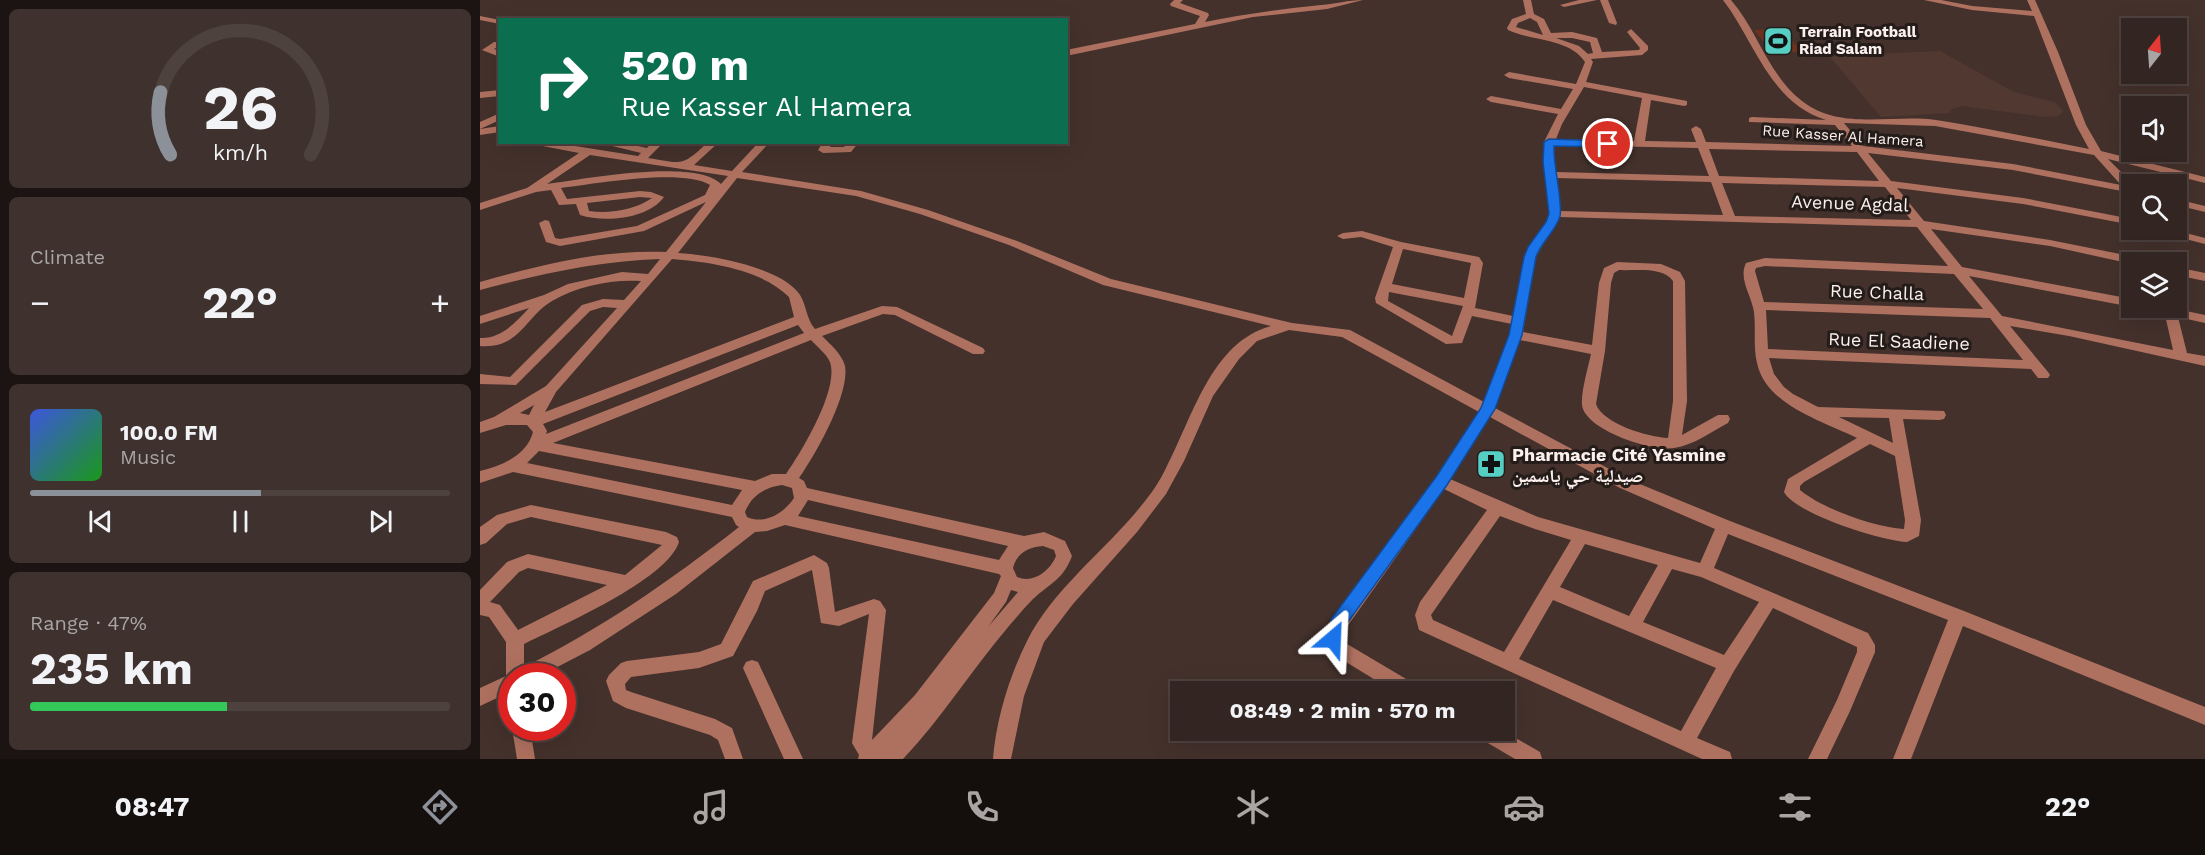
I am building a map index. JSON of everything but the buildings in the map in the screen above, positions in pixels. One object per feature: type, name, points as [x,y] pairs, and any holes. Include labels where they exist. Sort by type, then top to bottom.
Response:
[{"type":"street","points":[[1179,0],[1174,4],[1205,15],[1198,27]]},
{"type":"street","points":[[1068,52],[1253,15],[1327,7],[1359,0]]},
{"type":"street","points":[[1527,0],[1530,15]]},
{"type":"street","points":[[1564,5],[1593,0]]},
{"type":"street","points":[[1604,0],[1613,23]]},
{"type":"street","points":[[1727,0],[1739,14],[1768,68],[1797,102],[1811,111],[1838,122],[1996,317]]},
{"type":"street","points":[[1928,0],[1971,8],[2036,14]]},
{"type":"street","points":[[2031,0],[2054,52],[2081,125],[2097,153],[2121,179]]},
{"type":"street","points":[[1530,15],[1515,21],[1511,28],[1548,37],[1569,46],[1586,57],[1619,55],[1644,50],[1631,32]]},
{"type":"street","points":[[1530,15],[1541,21],[1548,37]]},
{"type":"street","points":[[480,18],[498,22]]},
{"type":"street","points":[[1548,37],[1582,37],[1594,40],[1597,44],[1619,55]]},
{"type":"street","points":[[480,45],[498,43]]},
{"type":"street","points":[[498,43],[486,50],[498,60]]},
{"type":"street","points":[[1597,44],[1598,55]]},
{"type":"street","points":[[1394,681],[1334,645],[1333,634],[1338,623],[1441,481],[1488,409],[1517,328],[1530,257],[1555,214],[1548,153],[1549,142],[1588,66],[1586,57]]},
{"type":"street","points":[[1509,75],[1684,103]]},
{"type":"street","points":[[480,94],[498,93]]},
{"type":"street","points":[[1639,144],[1647,97]]},
{"type":"street","points":[[1491,99],[1564,112]]},
{"type":"street","points":[[480,117],[498,116]]},
{"type":"street","points":[[480,126],[498,116]]},
{"type":"street","points":[[1752,120],[1920,121],[2097,153],[2205,180]]},
{"type":"street","points":[[480,133],[498,129]]},
{"type":"street","points":[[1696,129],[1730,218]]},
{"type":"street","points":[[480,133],[498,138]]},
{"type":"street","name":"Rue Kasser Al Hamera","points":[[1549,142],[1862,150],[2013,167],[2121,188]]},
{"type":"street","points":[[539,144],[832,189],[904,205],[1013,243],[1107,282],[1288,326],[1334,330],[1356,337],[1625,484],[1724,526],[1958,616],[2205,716]]},
{"type":"street","points":[[610,144],[648,152]]},
{"type":"street","points":[[638,160],[657,144]]},
{"type":"street","points":[[681,167],[695,160],[712,144]]},
{"type":"street","points":[[533,421],[539,413],[543,399],[551,389],[651,278],[734,175],[763,144]]},
{"type":"street","points":[[828,144],[823,150],[847,150],[852,144]]},
{"type":"street","points":[[532,189],[587,152]]},
{"type":"street","points":[[480,207],[532,189],[672,174],[707,177],[716,184],[709,197],[633,232],[560,243],[550,240],[545,223]]},
{"type":"street","points":[[1550,175],[1889,184],[2023,201],[2121,220]]},
{"type":"street","points":[[555,187],[563,203],[581,200],[643,194],[659,197],[657,202],[645,208],[594,216],[584,213],[581,200]]},
{"type":"street","points":[[2187,204],[2205,209]]},
{"type":"street","name":"Avenue Agdal","points":[[1555,214],[1920,224],[2050,243],[2121,258]]},
{"type":"street","points":[[1343,236],[1362,234],[1399,245],[1475,260],[1477,263],[1460,337],[1451,341],[1384,305],[1381,298],[1399,245]]},
{"type":"street","points":[[2187,235],[2205,241]]},
{"type":"street","points":[[2187,238],[2205,252]]},
{"type":"street","points":[[480,286],[526,273],[632,256],[669,256],[720,261],[758,273],[779,283],[795,296],[801,319],[837,362],[836,392],[810,453],[790,480]]},
{"type":"street","points":[[1901,453],[1778,390],[1766,373],[1762,353],[1759,306],[1748,276],[1749,266],[1756,262],[1958,270],[2121,301]]},
{"type":"street","points":[[1674,443],[1680,401],[1679,296],[1676,275],[1667,269],[1617,266],[1608,271],[1589,404],[1592,413],[1600,421],[1630,434],[1654,442],[1674,443],[1723,419]]},
{"type":"street","points":[[2187,273],[2205,277]]},
{"type":"street","points":[[480,320],[548,298],[568,288],[622,276],[651,278]]},
{"type":"street","points":[[1385,287],[1468,307],[1517,328],[1598,351]]},
{"type":"street","points":[[480,342],[488,344],[503,339],[548,298]]},
{"type":"street","points":[[481,380],[511,382],[515,380],[586,308],[603,303],[627,304]]},
{"type":"street","name":"Rue Challa","points":[[1759,306],[1996,317],[2205,361]]},
{"type":"street","points":[[481,478],[511,466],[536,445],[876,311],[892,310],[978,351]]},
{"type":"street","points":[[2187,315],[2205,319]]},
{"type":"street","name":"Rue El Saadiene","points":[[1762,353],[2039,370],[1996,317]]},
{"type":"street","points":[[2172,318],[2181,356]]},
{"type":"street","points":[[480,428],[512,418],[533,421],[801,319]]},
{"type":"street","points":[[1002,759],[1003,741],[1034,643],[1084,580],[1146,512],[1163,489],[1182,454],[1201,406],[1241,349],[1255,336],[1288,326]]},
{"type":"street","points":[[496,422],[551,389]]},
{"type":"street","points":[[1816,411],[1939,414]]},
{"type":"street","points":[[1870,437],[1800,478],[1793,483],[1792,492],[1807,503],[1888,534],[1907,536],[1913,531],[1913,520],[1895,414]]},
{"type":"street","points":[[533,421],[540,431],[536,445]]},
{"type":"street","points":[[536,445],[756,488]]},
{"type":"street","points":[[511,466],[737,512]]},
{"type":"street","points":[[790,480],[799,485],[802,493],[795,509],[784,519],[768,525],[752,526],[741,521],[737,512],[745,496],[770,481],[790,480]]},
{"type":"street","points":[[1441,481],[1497,508],[1535,523],[1704,571],[1855,635],[1866,645],[1866,652],[1844,705],[1817,759]]},
{"type":"street","points":[[802,493],[1024,543]]},
{"type":"street","points":[[1497,508],[1426,607],[1423,620],[1425,625],[1723,759]]},
{"type":"street","points":[[480,538],[488,528],[502,519],[531,511],[669,540],[669,548],[628,583],[515,640]]},
{"type":"street","points":[[784,519],[1007,573],[1018,585],[1038,585]]},
{"type":"street","points":[[552,663],[616,628],[655,602],[752,526]]},
{"type":"street","points":[[1704,571],[1724,526]]},
{"type":"street","points":[[1508,662],[1581,537]]},
{"type":"street","points":[[1044,539],[1055,543],[1062,551],[1060,568],[1051,578],[1025,594],[980,647],[936,706],[877,758],[1000,597],[1012,551],[1024,543],[1044,539]]},
{"type":"street","points":[[514,663],[515,640],[502,625],[501,618],[494,610],[481,608],[480,603],[513,567],[528,561],[628,583]]},
{"type":"street","points":[[1634,624],[1668,561]]},
{"type":"street","points":[[734,759],[725,734],[715,728],[626,699],[618,695],[615,681],[627,669],[699,660],[724,652],[731,645],[751,606],[754,591],[759,586],[810,562],[818,563],[821,568],[829,619],[836,620],[868,606],[874,606],[878,610],[861,743],[877,758]]},
{"type":"street","points":[[1060,568],[1084,580]]},
{"type":"street","points":[[1551,591],[1728,665]]},
{"type":"street","points":[[1685,741],[1728,665],[1770,598]]},
{"type":"street","points":[[1902,759],[1958,616]]},
{"type":"street","points":[[752,668],[794,759]]},
{"type":"street","points":[[480,697],[498,689]]},
{"type":"street","points":[[523,741],[526,759]]},
{"type":"street","points":[[1502,741],[1533,759]]},
{"type":"shaded area","name":"Terrain Football Riad Salam","points":[[1782,29],[1802,52],[1773,53],[1754,30]]},
{"type":"shaded area","points":[[1940,51],[2014,92],[2054,102],[2064,111],[2058,116],[2046,117],[1961,106],[1950,110],[1951,113],[1881,117],[1829,56]]},
{"type":"place","name":"Terrain Football Riad Salam","points":[[1778,41]]},
{"type":"place","name":"Pharmacie Cité Yasmine صيدلية حي ياسمين","points":[[1491,464]]},
{"type":"route","points":[[1333,639],[1338,623],[1441,481],[1488,409],[1516,335],[1530,257],[1555,214],[1548,162],[1549,142],[1608,144]]}]
